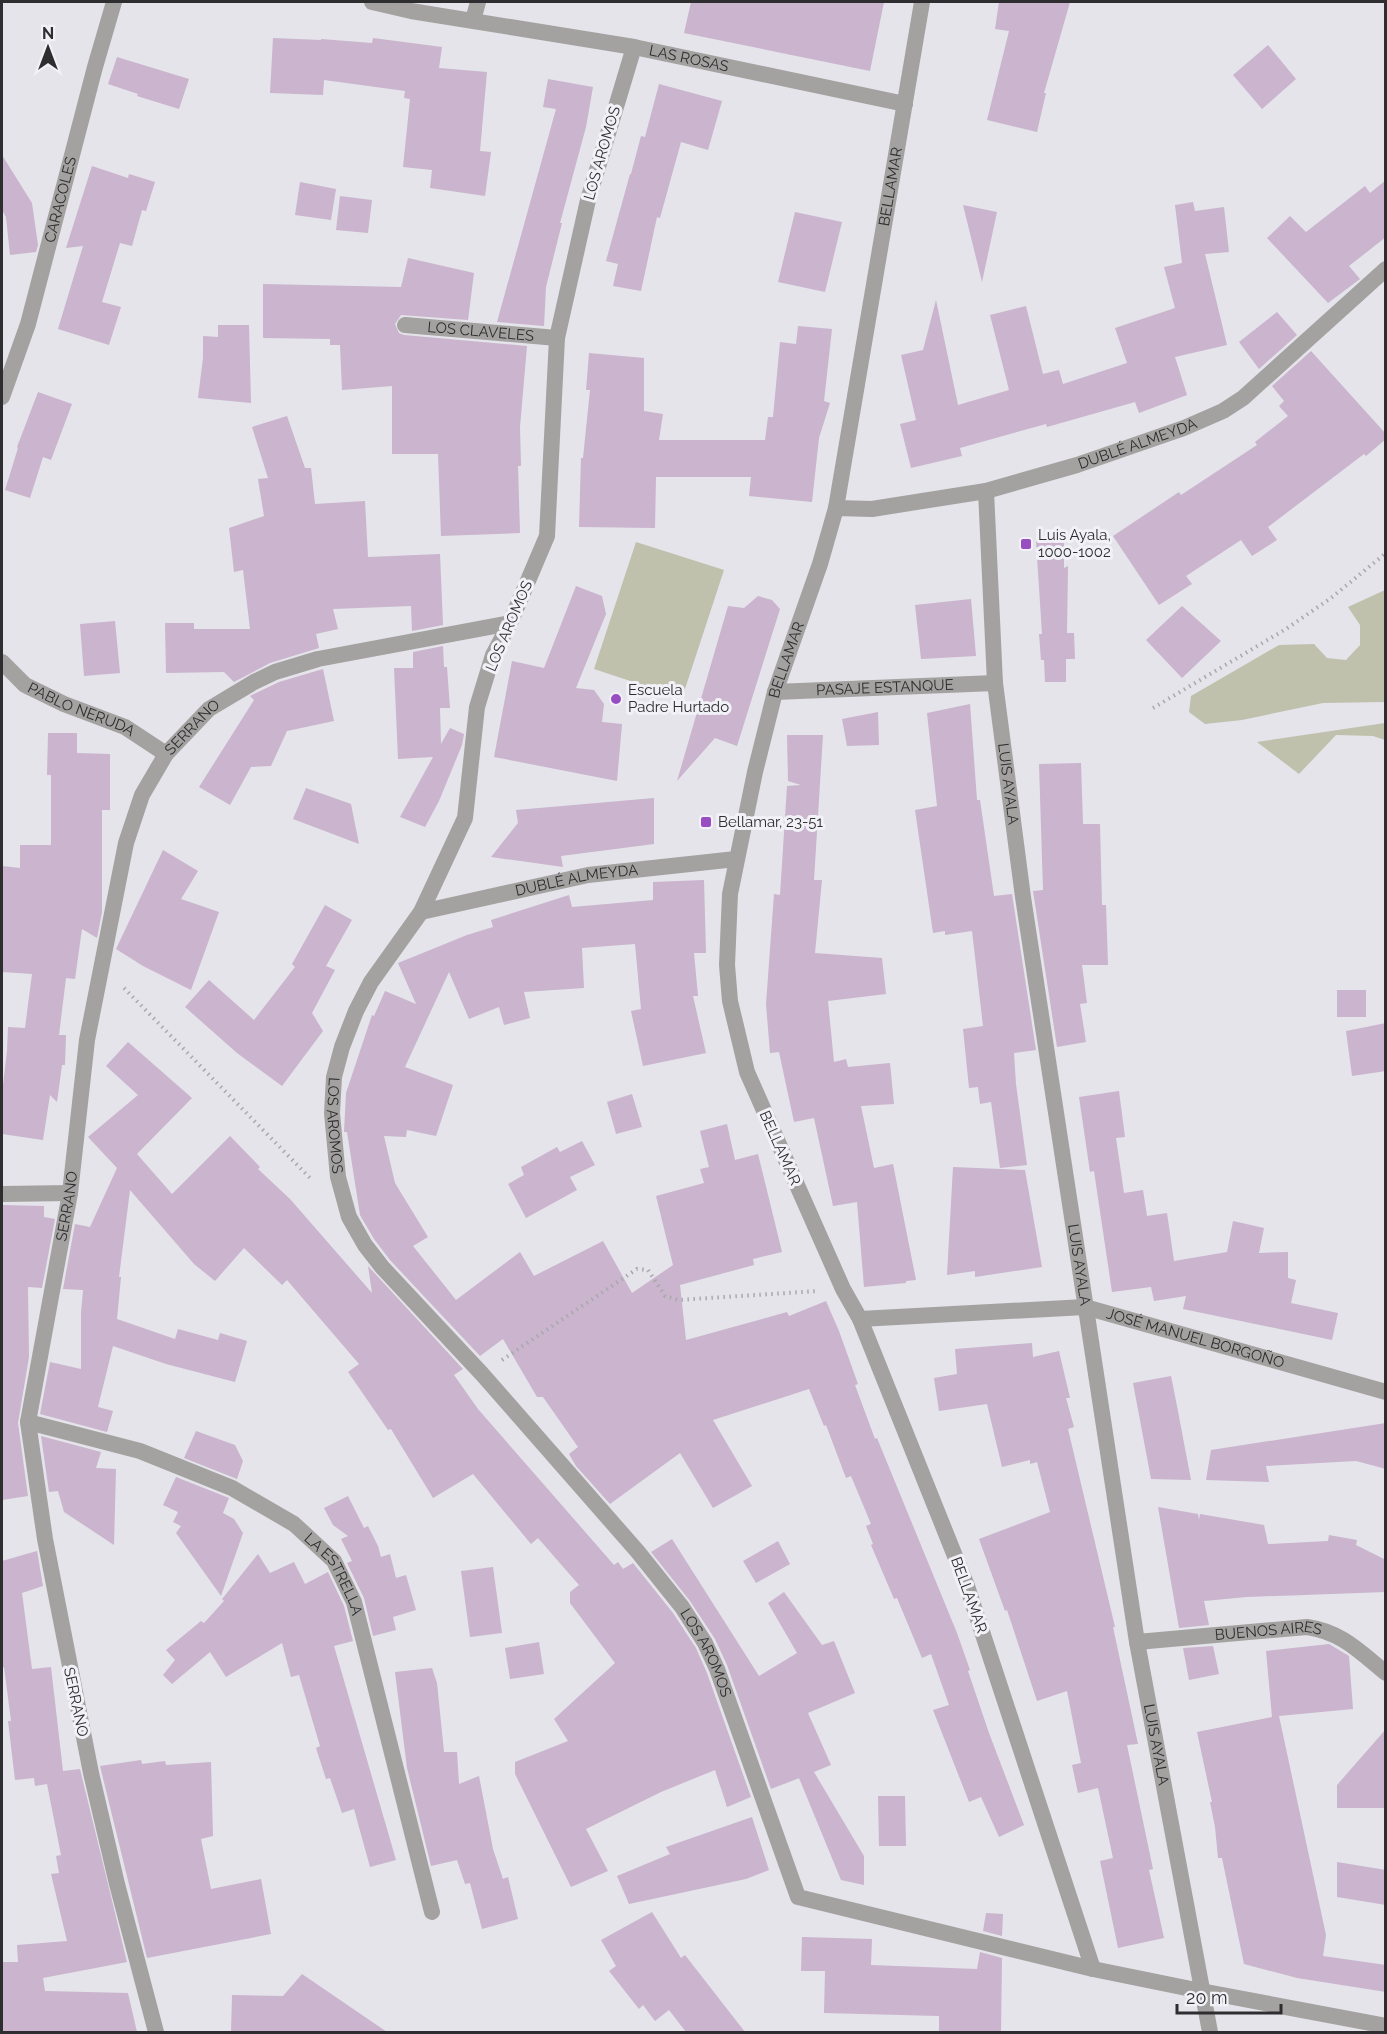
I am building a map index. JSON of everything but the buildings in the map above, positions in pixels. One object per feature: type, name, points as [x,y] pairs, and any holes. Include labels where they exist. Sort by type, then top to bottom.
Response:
[{"type":"street","name":"CARACOLES","points":[[2,397],[28,324],[114,2]]},
{"type":"street","name":"LAS ROSAS","points":[[372,2],[634,46],[905,104]]},
{"type":"street","points":[[473,20],[478,2]]},
{"type":"street","name":"BELLAMAR","points":[[922,2],[836,508],[820,564],[776,692],[736,859],[730,894],[727,965],[730,1001],[737,1037],[760,1106],[843,1289],[860,1318],[967,1586],[1093,1969]]},
{"type":"street","name":"LOS AROMOS","points":[[634,46],[588,200],[557,338],[547,536],[510,623],[493,655],[477,707],[465,818],[421,912],[370,982],[342,1047],[334,1077],[332,1113],[338,1177],[349,1217],[365,1245],[382,1267],[482,1374],[638,1552],[682,1607],[705,1643],[717,1669],[798,1897],[1093,1969]]},
{"type":"street","name":"DUBLÉ ALMEYDA","points":[[836,508],[872,509],[986,491],[1077,465],[1184,428],[1223,411],[1243,398],[1384,272]]},
{"type":"street","name":"LOS CLAVELES","points":[[405,325],[557,338]]},
{"type":"street","name":"LUIS AYALA","points":[[986,491],[995,683],[1023,897],[1137,1642],[1210,2032]]},
{"type":"street","name":"SERRANO","points":[[156,2032],[117,1884],[91,1773],[47,1551],[28,1422],[70,1193],[87,1040],[126,843],[142,795],[166,754],[209,710],[275,672],[318,659],[510,623]]},
{"type":"street","name":"PABLO NERUDA","points":[[2,662],[25,685],[64,704],[125,727],[166,754]]},
{"type":"street","name":"PASAJE ESTANQUE","points":[[776,692],[995,683]]},
{"type":"street","name":"DUBLÉ ALMEYDA","points":[[421,912],[588,875],[736,859]]},
{"type":"street","points":[[2,1194],[70,1193]]},
{"type":"street","name":"JOSÉ MANUEL BORGOÑO","points":[[860,1318],[1085,1306],[1386,1392]]},
{"type":"street","name":"LA ESTRELLA","points":[[28,1422],[140,1451],[232,1488],[294,1524],[334,1560],[354,1602],[432,1912]]},
{"type":"street","name":"BUENOS AIRES","points":[[1137,1642],[1313,1628],[1334,1634],[1347,1641],[1386,1673]]},
{"type":"street","points":[[1093,1969],[1386,2026]]},
{"type":"path","points":[[1153,708],[1287,629],[1331,598],[1386,553]]},
{"type":"path","name":"LOS AROMOS","points":[[101,964],[316,1184]]},
{"type":"path","points":[[482,1374],[637,1269],[648,1270],[665,1296],[678,1300],[843,1289]]},
{"type":"green space","points":[[636,542],[724,570],[682,698],[594,669]]},
{"type":"green space","points":[[1385,590],[1385,702],[1323,703],[1242,720],[1205,724],[1189,712],[1191,696],[1279,645],[1314,644],[1327,658],[1346,660],[1360,645],[1360,625],[1348,607]]},
{"type":"green space","points":[[1385,723],[1385,740],[1373,736],[1336,735],[1299,774],[1257,742]]},
{"type":"place","name":"Luis Ayala, 1000-1002","points":[[1026,544]]},
{"type":"place","name":"Escuela Padre Hurtado","points":[[616,699]]},
{"type":"place","name":"Bellamar, 23-51","points":[[706,822]]}]
